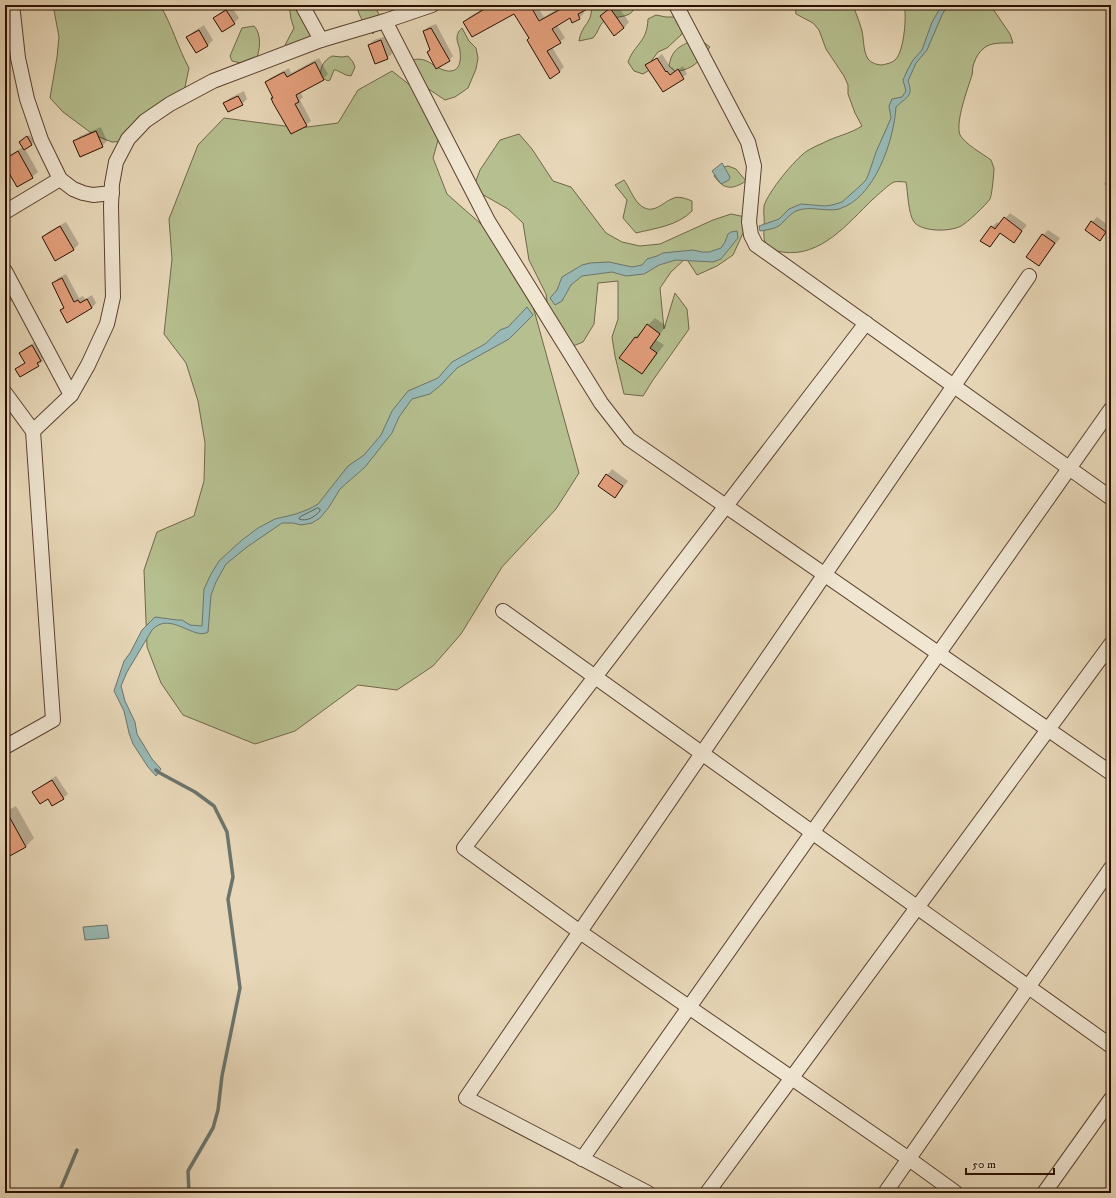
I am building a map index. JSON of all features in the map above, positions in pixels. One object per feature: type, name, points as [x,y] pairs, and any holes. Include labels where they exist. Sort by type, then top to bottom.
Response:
[{"type":"street","points":[[11,5],[18,58],[27,99],[41,140],[60,180],[73,189],[83,193],[93,195],[112,193]]},
{"type":"street","points":[[302,5],[322,40]]},
{"type":"street","points":[[33,431],[71,395],[98,345],[111,310],[113,297],[112,193],[116,162],[128,139],[145,121],[170,104],[213,81],[322,40],[432,5]]},
{"type":"street","points":[[676,5],[748,142],[754,166],[749,222],[751,235],[756,245],[1111,498]]},
{"type":"street","points":[[385,21],[488,221],[601,403],[629,439],[1111,773]]},
{"type":"street","points":[[5,212],[60,180]]},
{"type":"street","points":[[5,271],[71,395]]},
{"type":"street","points":[[648,1193],[466,1098],[1029,276]]},
{"type":"street","points":[[866,323],[464,848],[580,932],[956,1193]]},
{"type":"street","points":[[5,393],[33,431],[53,720],[5,747]]},
{"type":"street","points":[[582,1159],[1111,409]]},
{"type":"street","points":[[503,611],[1111,1046]]},
{"type":"street","points":[[707,1193],[1111,644]]},
{"type":"street","points":[[885,1193],[1111,868]]},
{"type":"street","points":[[1044,1193],[1111,1099]]},
{"type":"green space","points":[[53,5],[160,5],[189,68],[185,87],[173,103],[131,141],[112,142],[94,135],[63,112],[50,98],[59,37]]},
{"type":"green space","points":[[289,5],[307,5],[316,35],[290,46],[285,45],[294,28]]},
{"type":"green space","points":[[357,5],[374,5],[381,18],[373,34],[363,21]]},
{"type":"green space","points":[[591,5],[634,5],[631,13],[604,21],[593,38],[579,41],[580,35],[591,16]]},
{"type":"green space","points":[[795,5],[853,5],[862,31],[866,56],[872,63],[882,65],[893,61],[899,55],[904,33],[904,5],[995,5],[993,9],[1010,34],[1013,43],[998,43],[987,46],[979,53],[973,64],[972,75],[959,122],[960,135],[970,145],[991,160],[994,168],[990,199],[968,221],[961,226],[950,229],[936,230],[923,228],[914,222],[910,214],[906,182],[895,182],[889,185],[873,199],[833,237],[809,250],[782,252],[772,249],[766,244],[764,237],[764,206],[782,176],[807,151],[862,126],[855,113],[848,94],[848,85],[844,76],[826,49],[819,30],[813,23],[796,14]]},
{"type":"green space","points":[[656,15],[676,17],[686,26],[681,35],[667,48],[658,52],[652,60],[651,69],[643,74],[634,71],[628,62],[643,38],[648,19]]},
{"type":"green space","points":[[254,26],[257,29],[260,43],[256,60],[241,63],[232,61],[230,56],[242,28]]},
{"type":"green space","points":[[462,28],[469,41],[476,48],[478,58],[476,69],[468,88],[455,97],[445,100],[424,86],[409,62],[420,59],[444,70],[453,71],[457,69],[460,59],[460,50],[457,36]]},
{"type":"green space","points":[[693,40],[702,41],[710,47],[696,64],[688,69],[676,72],[669,66],[674,52]]},
{"type":"green space","points":[[332,56],[348,56],[355,67],[351,76],[334,70],[330,80],[328,81],[322,78],[322,65]]},
{"type":"green space","points":[[392,71],[425,97],[444,119],[433,158],[447,194],[507,247],[526,281],[579,473],[556,509],[502,567],[461,634],[433,666],[397,690],[358,685],[295,731],[255,744],[183,715],[161,683],[147,647],[144,570],[157,532],[194,516],[204,481],[205,443],[198,401],[186,363],[164,334],[172,259],[169,219],[198,145],[224,118],[300,128],[338,123],[358,90]]},
{"type":"green space","points":[[519,134],[532,149],[553,181],[571,187],[606,233],[622,242],[640,246],[660,244],[713,220],[731,214],[750,218],[733,255],[717,266],[697,275],[686,258],[671,272],[660,288],[664,329],[675,293],[687,309],[689,329],[643,396],[624,394],[615,356],[612,337],[618,319],[618,281],[598,283],[594,324],[583,342],[563,350],[551,333],[546,294],[529,260],[523,223],[508,209],[473,189],[480,170],[500,140]]},
{"type":"green space","points":[[728,166],[736,169],[746,181],[732,187],[721,184],[714,176],[719,168]]},
{"type":"green space","points":[[624,180],[637,202],[644,208],[653,209],[679,197],[692,201],[692,211],[680,220],[673,223],[636,233],[623,218],[627,200],[615,185]]},
{"type":"water","points":[[942,5],[948,5],[942,15],[927,50],[916,63],[908,81],[910,90],[908,96],[896,107],[887,151],[872,181],[863,193],[852,203],[839,209],[799,210],[791,214],[778,226],[760,231],[759,226],[779,219],[789,209],[801,204],[825,206],[842,202],[866,180],[891,118],[889,106],[892,99],[902,97],[906,91],[903,80],[913,60],[922,50],[932,22]]},
{"type":"water","points":[[722,163],[730,177],[729,180],[721,184],[712,171]]},
{"type":"water","points":[[737,231],[738,238],[721,259],[713,262],[676,260],[659,265],[644,274],[626,276],[612,272],[582,276],[571,285],[562,301],[555,305],[550,298],[557,290],[562,277],[582,265],[609,262],[632,267],[642,265],[647,259],[663,253],[693,250],[709,252],[721,248],[728,234]]},
{"type":"water","points":[[527,307],[533,315],[509,339],[457,368],[430,394],[412,399],[399,417],[392,433],[365,467],[340,489],[320,518],[312,523],[301,525],[282,523],[247,547],[226,564],[211,595],[208,632],[202,634],[196,633],[174,624],[166,623],[159,625],[152,630],[127,672],[121,686],[125,701],[135,722],[137,734],[152,759],[161,769],[156,776],[148,767],[133,744],[124,711],[114,691],[124,661],[142,630],[155,617],[182,620],[190,625],[202,626],[204,589],[219,561],[258,528],[275,519],[296,514],[318,504],[348,466],[364,455],[381,435],[392,411],[408,391],[438,378],[452,362],[485,344],[500,330],[508,327]]},
{"type":"water","points":[[107,925],[109,938],[85,940],[83,927]]},
{"type":"building","points":[[491,5],[530,5],[539,21],[568,5],[595,5],[578,14],[580,19],[572,23],[570,18],[552,29],[561,43],[547,51],[560,72],[550,79],[527,40],[529,38],[514,14],[472,37],[463,22]]},
{"type":"building","points":[[610,8],[624,28],[614,36],[600,16]]},
{"type":"building","points":[[226,10],[235,24],[222,32],[213,18]]},
{"type":"building","points":[[431,28],[450,61],[436,69],[427,52],[430,50],[423,31]]},
{"type":"building","points":[[199,30],[208,46],[196,53],[186,37]]},
{"type":"building","points":[[381,40],[388,59],[375,64],[368,45]]},
{"type":"building","points":[[657,58],[666,72],[667,71],[670,75],[678,69],[684,79],[663,92],[645,65]]},
{"type":"building","points":[[315,62],[324,80],[296,95],[299,102],[295,104],[307,126],[291,134],[273,103],[271,98],[273,98],[265,82],[284,72],[287,77]]},
{"type":"building","points":[[238,96],[243,105],[228,112],[223,103]]},
{"type":"building","points":[[96,131],[103,147],[80,157],[73,141]]},
{"type":"building","points":[[27,136],[32,145],[24,150],[19,142]]},
{"type":"building","points":[[18,151],[33,178],[17,187],[5,166],[5,159]]},
{"type":"building","points":[[1004,217],[1022,231],[1014,243],[1000,233],[990,247],[980,241],[991,226],[995,229]]},
{"type":"building","points":[[1091,221],[1106,232],[1100,241],[1085,230]]},
{"type":"building","points":[[60,226],[74,250],[55,261],[42,237]]},
{"type":"building","points":[[1042,234],[1055,243],[1039,266],[1026,257]]},
{"type":"building","points":[[62,278],[74,302],[78,300],[80,303],[87,299],[92,308],[67,323],[60,310],[64,308],[52,283]]},
{"type":"building","points":[[647,324],[660,334],[650,348],[657,353],[642,374],[619,358]]},
{"type":"building","points":[[32,345],[41,361],[37,363],[39,366],[20,377],[15,369],[25,363],[19,353]]},
{"type":"building","points":[[606,474],[623,486],[615,498],[598,486]]},
{"type":"building","points":[[52,780],[64,799],[52,806],[48,799],[40,804],[32,792]]},
{"type":"building","points":[[5,809],[26,847],[8,857],[5,851]]},
{"type":"waterway","points":[[156,770],[195,792],[214,806],[227,832],[233,877],[228,899],[240,988],[222,1076],[218,1110],[213,1128],[188,1171],[189,1193]]},
{"type":"waterway","points":[[59,1193],[77,1150]]}]
